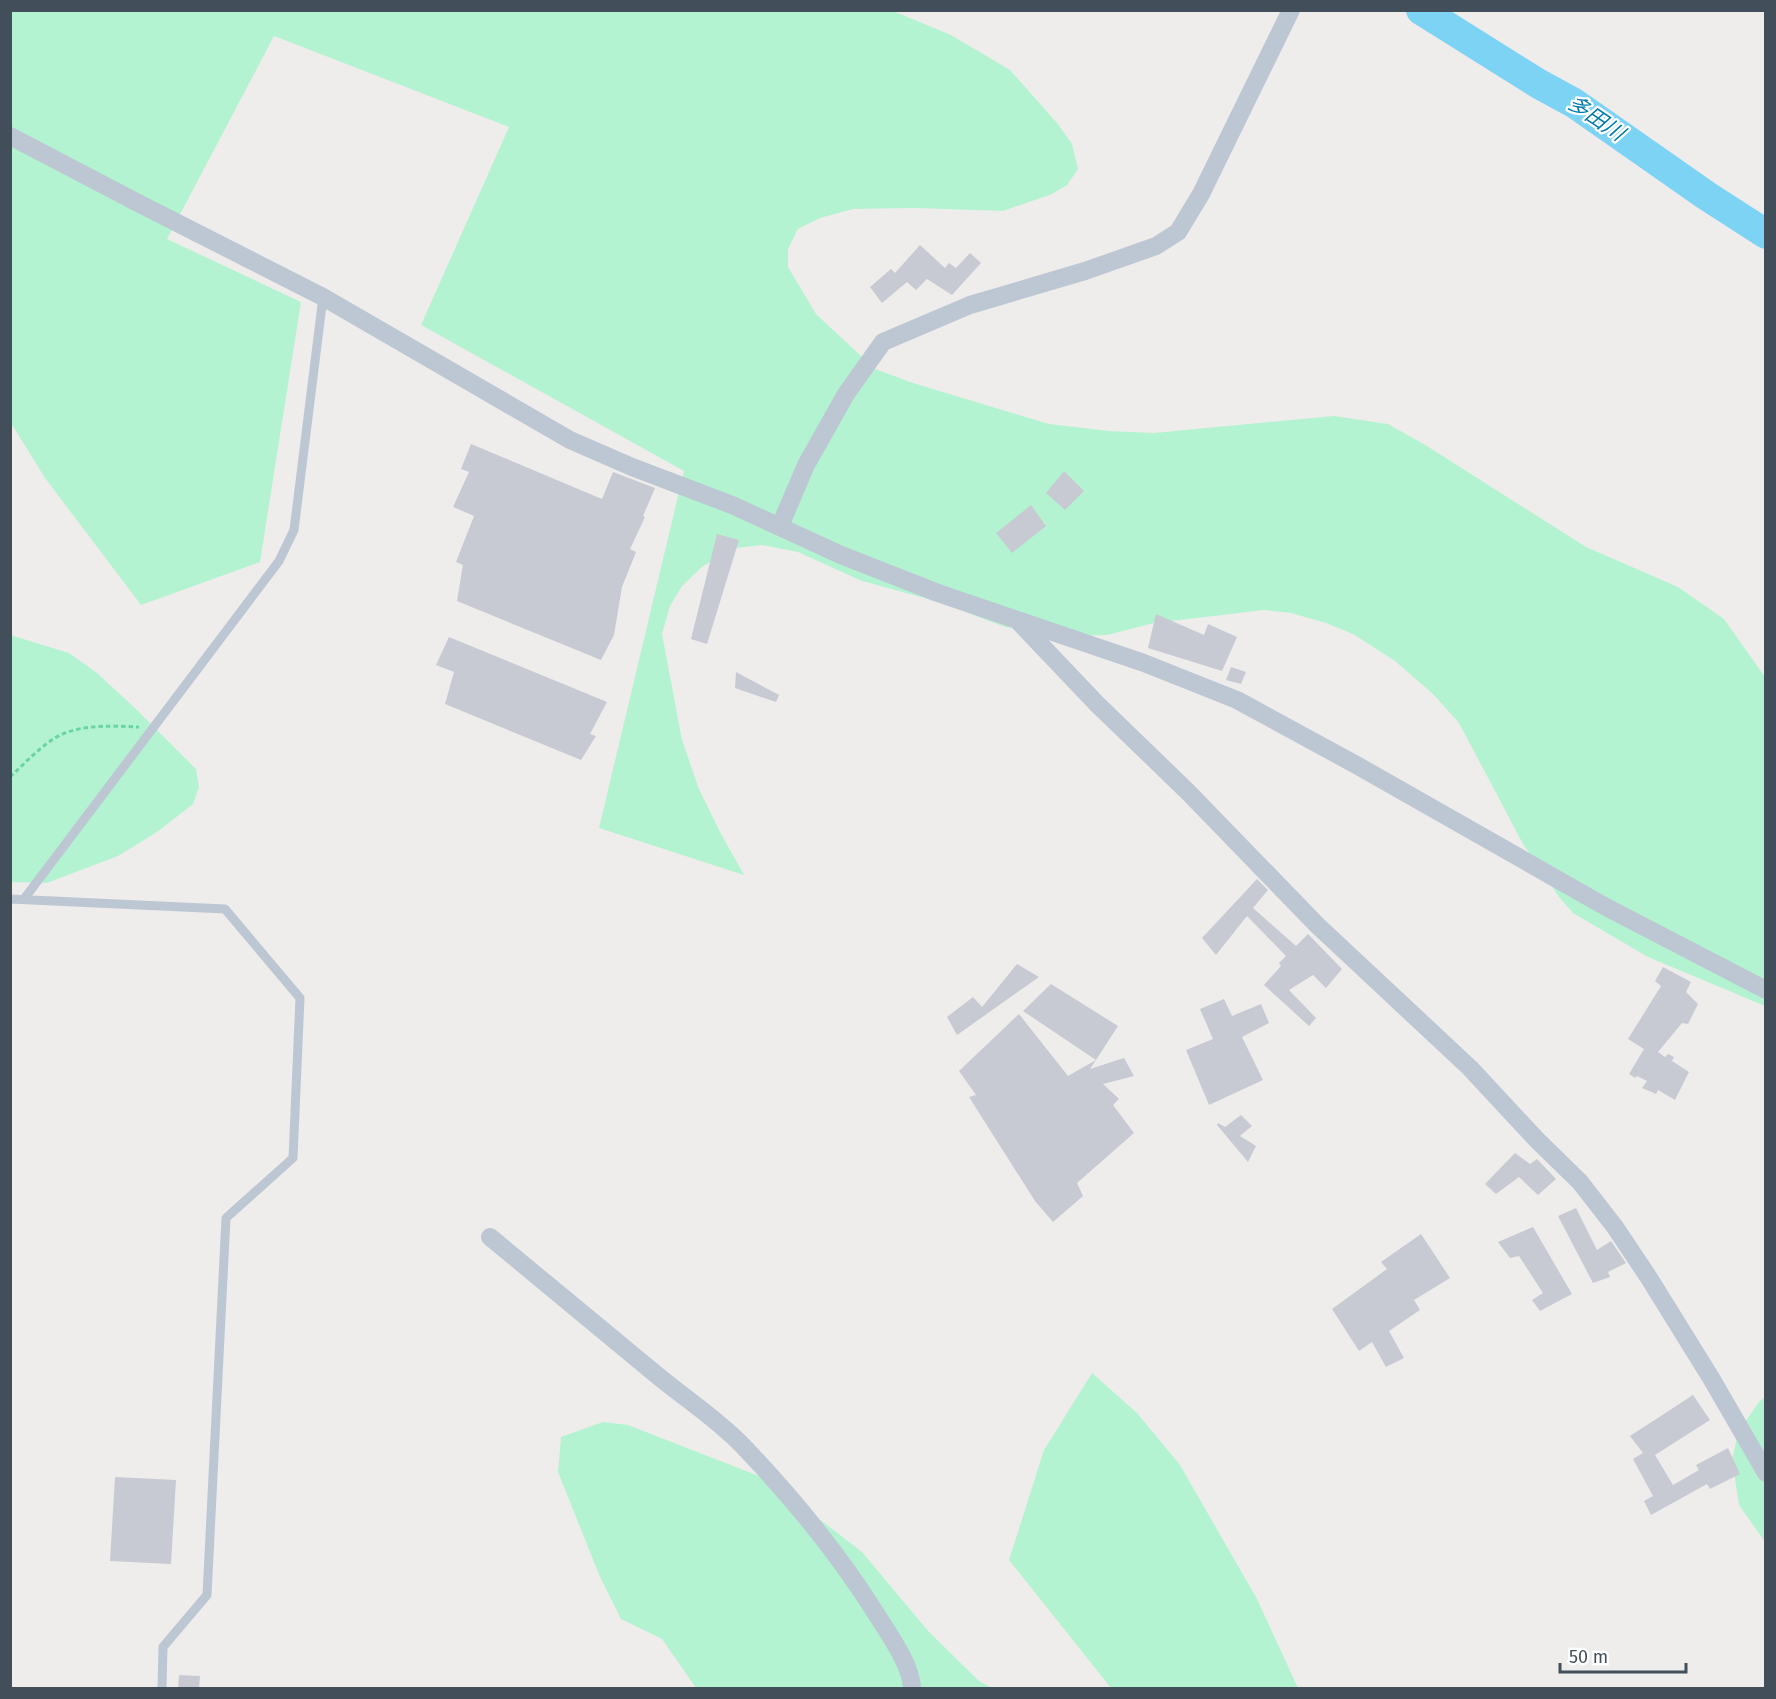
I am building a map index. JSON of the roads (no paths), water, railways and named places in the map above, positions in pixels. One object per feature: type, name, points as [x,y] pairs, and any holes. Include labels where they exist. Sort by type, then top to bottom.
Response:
[{"type":"street","points":[[780,526],[806,465],[846,394],[883,342],[969,306],[1085,271],[1156,246],[1178,232],[1201,194],[1291,10]]},
{"type":"street","points":[[10,136],[323,297],[570,440],[632,467],[732,505],[841,555],[1018,621],[1144,663],[1237,700],[1360,767],[1605,908],[1766,990]]},
{"type":"street","points":[[1018,621],[1097,704],[1188,792],[1317,924],[1470,1068],[1536,1139],[1580,1182],[1615,1227],[1649,1278],[1766,1473]]},
{"type":"street","points":[[490,1237],[661,1378],[700,1407],[741,1445],[830,1545],[854,1579],[894,1641],[912,1680],[912,1689]]},
{"type":"lane","points":[[24,899],[279,561],[294,530],[323,297]]},
{"type":"lane","points":[[10,899],[225,909],[300,998],[293,1158],[226,1218],[207,1595],[164,1647],[162,1689]]},
{"type":"waterway","name":"多田川","points":[[1421,10],[1539,84],[1574,103],[1707,196],[1766,234]]}]
